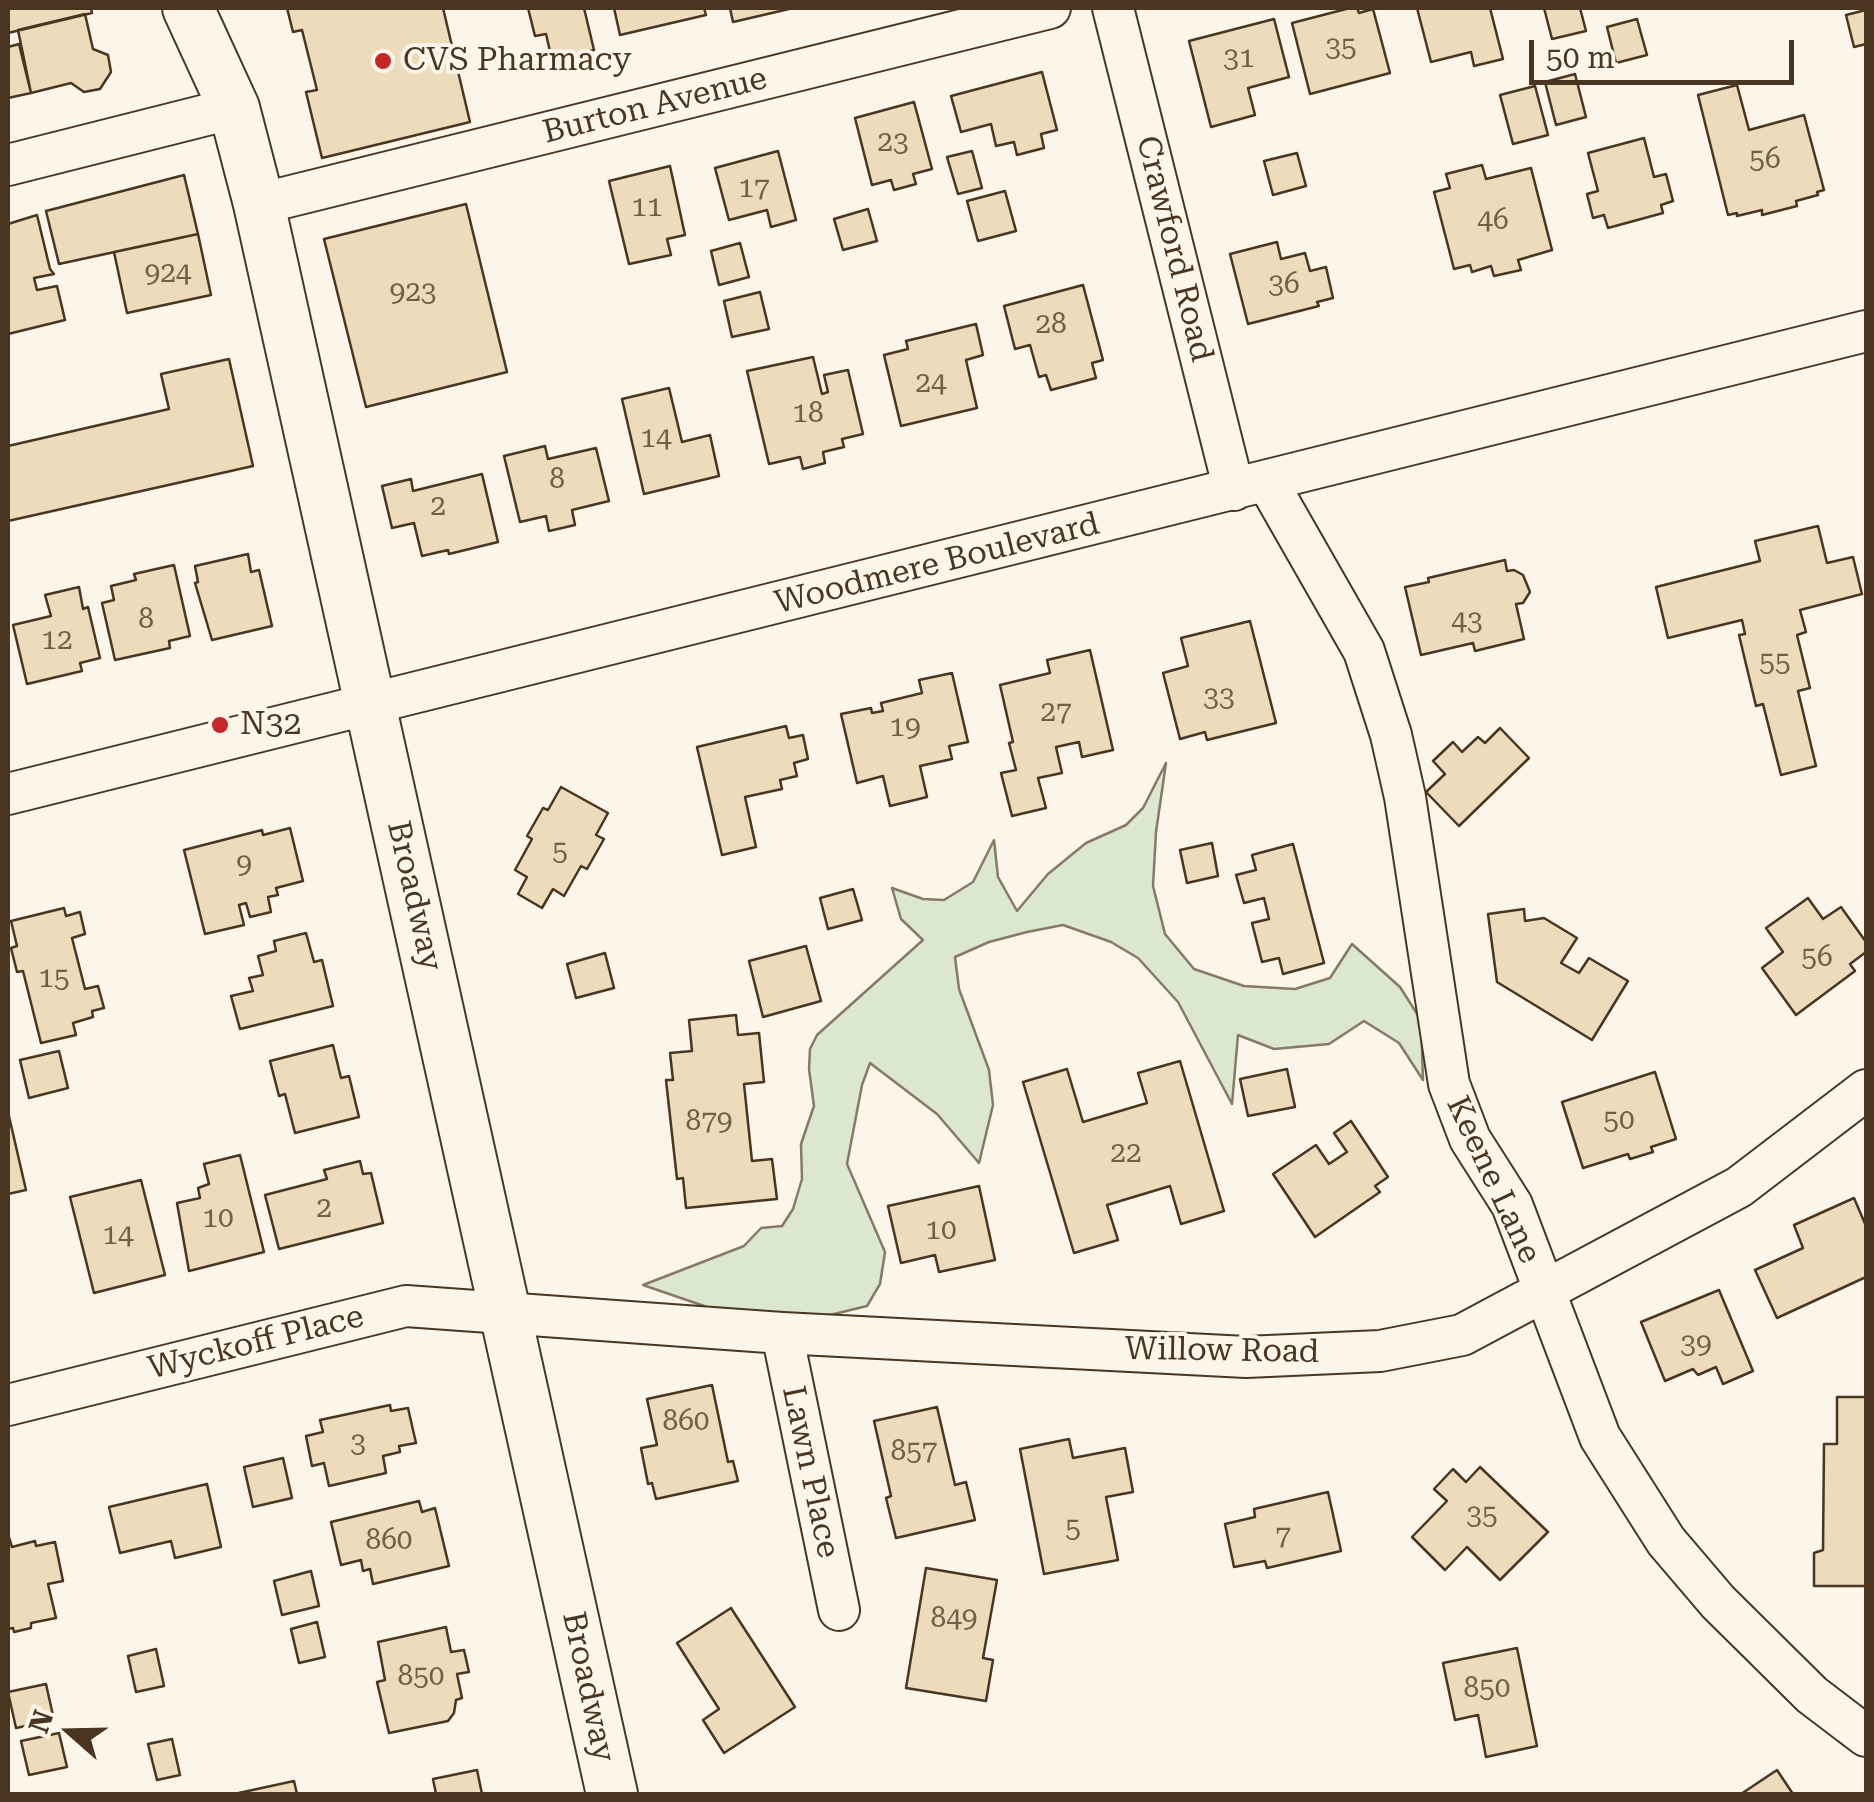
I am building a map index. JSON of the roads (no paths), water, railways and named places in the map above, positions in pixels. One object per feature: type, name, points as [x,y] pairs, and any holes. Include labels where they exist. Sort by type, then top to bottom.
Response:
[{"type":"main road","name":"Broadway","points":[[188,8],[234,108],[260,204],[612,1794]]},
{"type":"street","name":"Burton Avenue","points":[[260,204],[1050,8]]},
{"type":"street","name":"Crawford Road","points":[[1114,8],[1251,486]]},
{"type":"street","points":[[8,164],[234,108]]},
{"type":"street","name":"Woodmere Boulevard","points":[[8,794],[1866,331]]},
{"type":"street","name":"Keene Lane","points":[[1251,486],[1364,650],[1406,797],[1449,1084],[1470,1139],[1512,1206],[1600,1437],[1666,1540],[1718,1602],[1812,1696],[1866,1736]]},
{"type":"street","name":"Willow Road","points":[[507,1312],[782,1334],[1246,1357],[1380,1351],[1462,1334],[1739,1188],[1866,1090]]},
{"type":"street","name":"Wyckoff Place","points":[[8,1404],[406,1306],[507,1312]]},
{"type":"street","name":"Lawn Place","points":[[782,1334],[838,1610]]},
{"type":"place","name":"CVS Pharmacy","points":[[383,61]]},
{"type":"place","name":"N32","points":[[220,725]]}]
